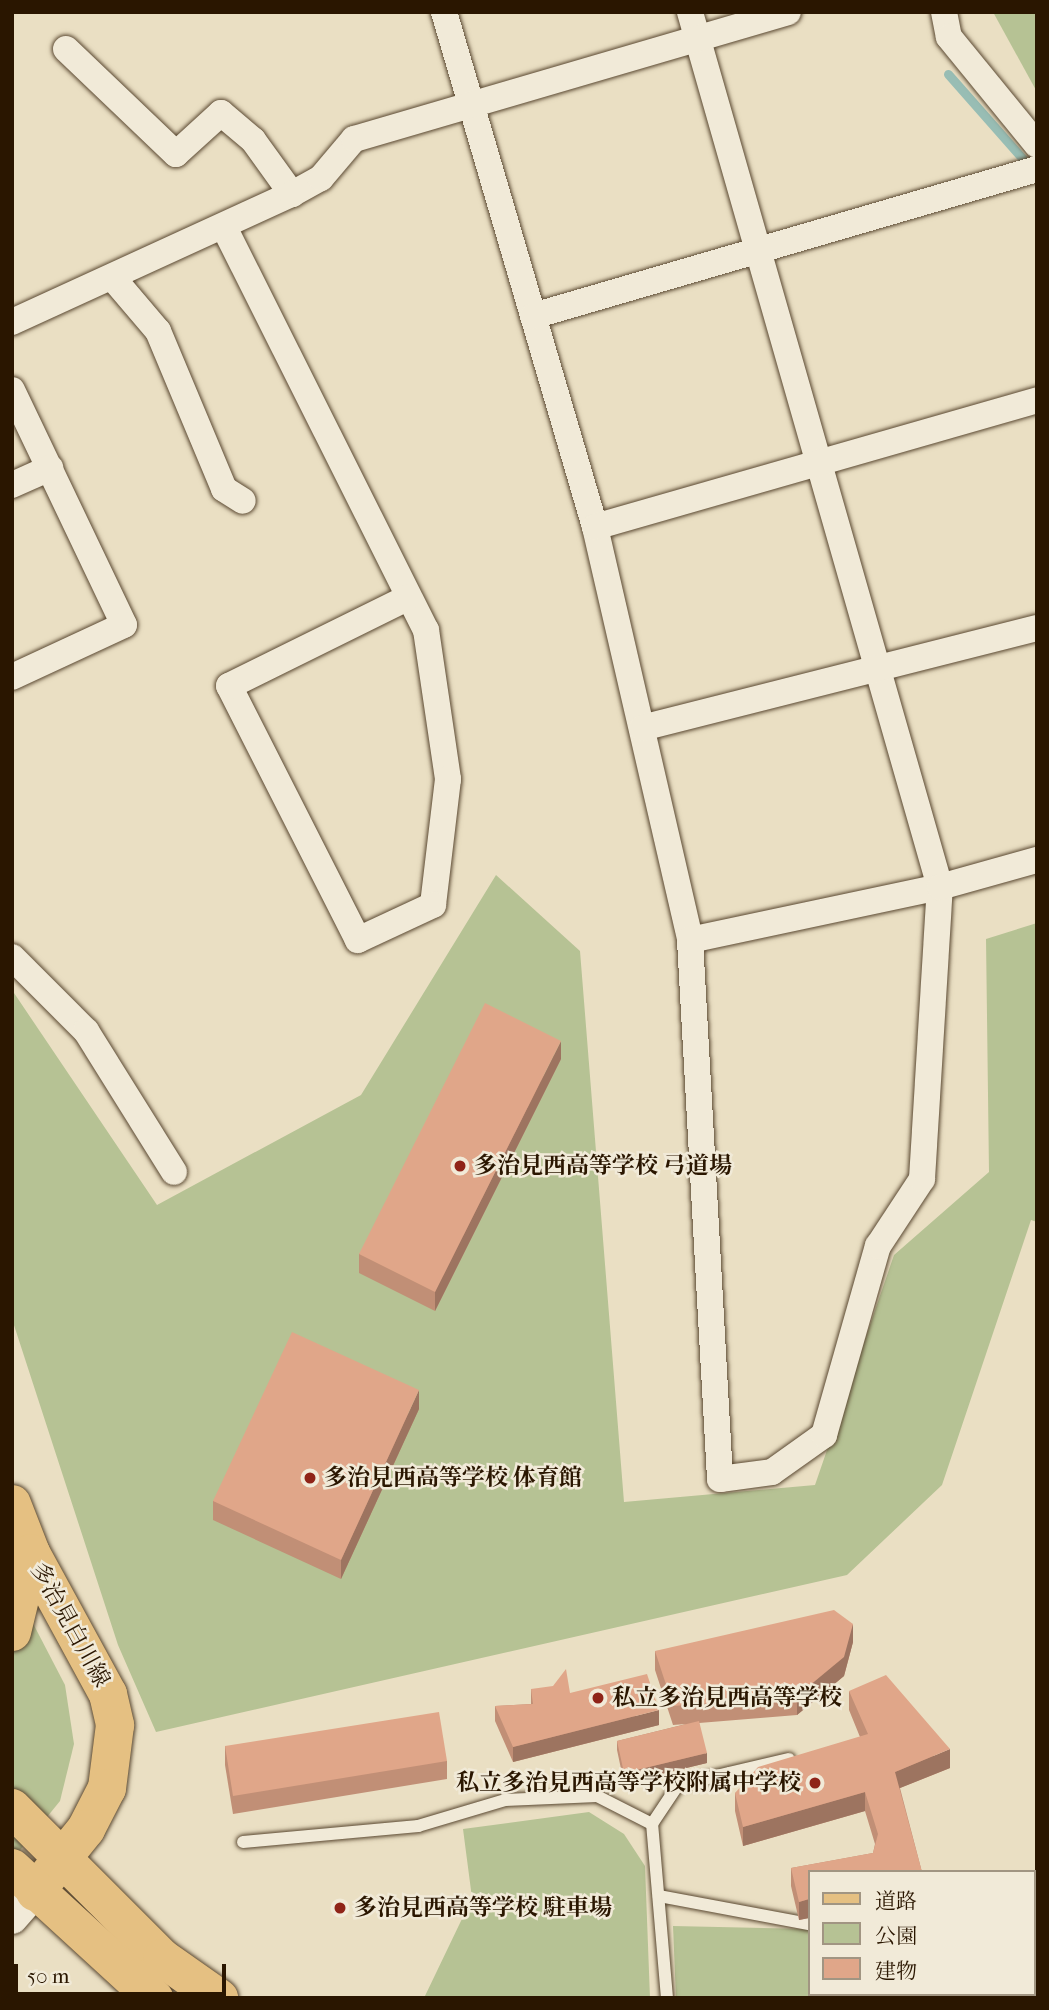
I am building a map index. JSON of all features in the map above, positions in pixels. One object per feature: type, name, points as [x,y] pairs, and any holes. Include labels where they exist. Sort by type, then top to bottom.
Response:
[{"type":"main road","name":"多治見白川線","points":[[12,1504],[30,1553],[108,1694],[115,1725],[107,1788],[65,1859],[20,1892]]},
{"type":"main road","points":[[12,1632],[30,1553]]},
{"type":"main road","points":[[12,1808],[162,1958],[219,1998]]},
{"type":"main road","points":[[20,1892],[153,1998]]},
{"type":"street","points":[[444,12],[595,527],[690,940],[720,1479],[772,1472],[824,1435],[878,1246],[922,1178],[940,887],[761,251],[690,12]]},
{"type":"street","points":[[12,322],[292,194],[321,178],[354,139],[788,12]]},
{"type":"street","points":[[944,12],[949,37],[1037,145]]},
{"type":"street","points":[[66,49],[176,154],[221,113],[253,140],[292,194]]},
{"type":"street","points":[[533,316],[1037,169]]},
{"type":"street","points":[[224,227],[407,597],[426,630],[448,779],[433,905],[358,940],[229,686],[407,597]]},
{"type":"street","points":[[111,277],[158,331],[225,489],[243,501]]},
{"type":"street","points":[[12,390],[124,625],[12,677]]},
{"type":"street","points":[[595,527],[1037,400]]},
{"type":"street","points":[[12,485],[50,468]]},
{"type":"street","points":[[642,728],[880,671],[1037,628]]},
{"type":"street","points":[[690,940],[940,887],[1037,860]]},
{"type":"street","points":[[12,957],[86,1031],[174,1172]]},
{"type":"lane","points":[[667,1998],[652,1824],[678,1785],[800,1756]]},
{"type":"lane","points":[[243,1842],[418,1826],[505,1800],[597,1796],[652,1824]]},
{"type":"lane","points":[[659,1896],[808,1924]]},
{"type":"green space","points":[[993,12],[1037,12],[1037,92]]},
{"type":"green space","points":[[496,875],[580,951],[624,1502],[815,1485],[894,1255],[989,1172],[986,939],[1037,923],[1037,1222],[1031,1220],[942,1485],[847,1575],[156,1732],[118,1645],[12,1319],[12,990],[157,1205],[361,1095]]},
{"type":"green space","points":[[12,1583],[65,1685],[74,1744],[60,1801],[12,1860]]},
{"type":"green space","points":[[589,1812],[624,1834],[645,1866],[650,1998],[424,1998],[472,1898],[463,1829]]},
{"type":"green space","points":[[673,1926],[808,1929],[808,1996],[1035,1996],[1035,1976],[1037,1998],[676,1998]]},
{"type":"building","name":"多治見西高等学校 弓道場","points":[[485,1003],[561,1041],[435,1292],[359,1254]]},
{"type":"building","name":"多治見西高等学校 体育館","points":[[292,1332],[419,1390],[341,1560],[213,1501]]},
{"type":"building","points":[[834,1610],[853,1624],[844,1657],[797,1696],[673,1706],[655,1651]]},
{"type":"building","points":[[566,1669],[570,1693],[647,1674],[659,1710],[513,1747],[495,1706],[533,1704],[531,1689],[553,1686]]},
{"type":"building","points":[[886,1675],[950,1749],[895,1772],[921,1870],[808,1870],[808,1899],[799,1902],[791,1868],[873,1853],[878,1834],[865,1792],[743,1827],[735,1793],[758,1767],[868,1734],[849,1691]]},
{"type":"building","points":[[439,1712],[447,1761],[233,1796],[225,1746]]},
{"type":"building","points":[[699,1721],[707,1753],[624,1773],[617,1741]]},
{"type":"waterway","points":[[948,74],[1030,167]]},
{"type":"place","name":"多治見西高等学校 弓道場","points":[[460,1166]]},
{"type":"place","name":"多治見西高等学校 体育館","points":[[310,1478]]},
{"type":"place","name":"私立多治見西高等学校","points":[[598,1698]]},
{"type":"place","name":"私立多治見西高等学校附属中学校","points":[[815,1783]]},
{"type":"place","name":"多治見西高等学校 駐車場","points":[[340,1908]]}]
